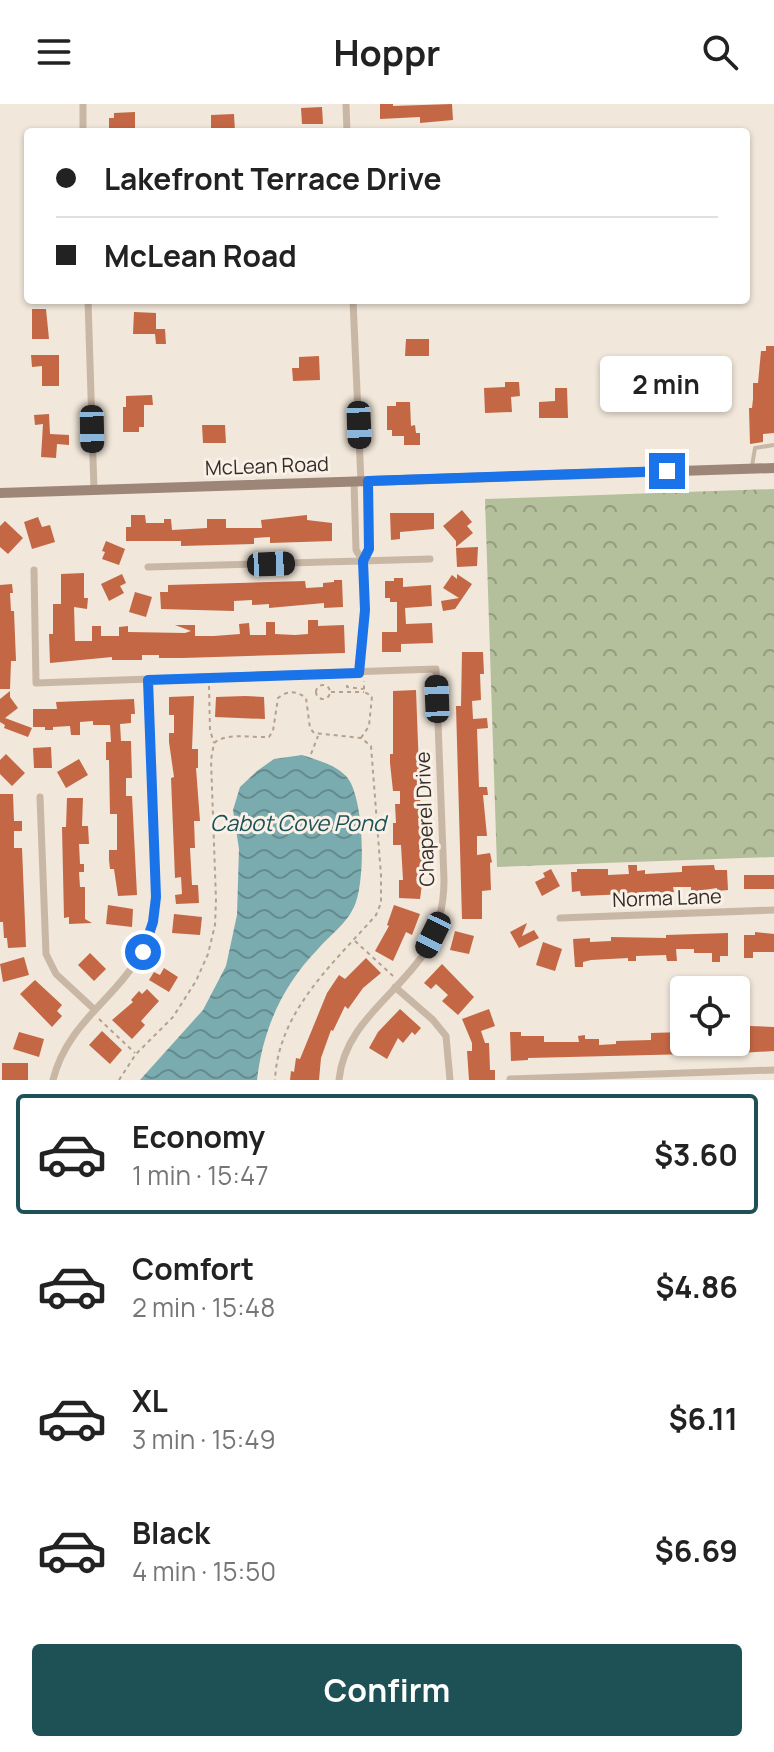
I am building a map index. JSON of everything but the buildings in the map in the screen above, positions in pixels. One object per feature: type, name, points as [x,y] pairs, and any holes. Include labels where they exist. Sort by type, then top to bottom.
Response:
[{"type":"street","points":[[83,104],[83,128]]},
{"type":"street","points":[[346,104],[347,128]]},
{"type":"street","points":[[88,304],[94,490]]},
{"type":"street","points":[[34,570],[36,683],[359,673],[365,610],[363,561],[369,549],[361,482],[353,304]]},
{"type":"street","name":"McLean Road","points":[[0,493],[774,468]]},
{"type":"street","points":[[361,482],[356,550],[363,561]]},
{"type":"street","points":[[148,567],[430,559]]},
{"type":"street","name":"Chaperel Drive","points":[[339,1080],[340,1068],[358,1031],[425,951],[439,921],[444,893],[436,669],[359,673]]},
{"type":"street","points":[[53,1080],[67,1045],[97,1014],[133,968],[153,922],[156,897],[148,680]]},
{"type":"street","points":[[40,797],[46,954],[56,974],[97,1014]]},
{"type":"street","name":"Norma Lane","points":[[560,918],[774,910]]},
{"type":"street","points":[[395,987],[433,1020],[446,1036],[450,1080]]},
{"type":"street","points":[[510,1079],[754,1076],[774,1070]]},
{"type":"lane","points":[[752,468],[755,448],[772,446]]},
{"type":"path","points":[[364,681],[364,691]]},
{"type":"path","points":[[119,1080],[136,1054],[173,1017],[196,981],[208,954],[215,925],[211,760],[214,743],[210,730],[209,685]]},
{"type":"path","points":[[347,685],[372,696],[369,726],[361,738]]},
{"type":"path","points":[[330,692],[364,691]]},
{"type":"path","points":[[214,743],[219,739],[269,737],[273,731],[278,698],[285,692],[299,693],[306,698],[310,728],[319,734],[361,738],[371,746],[381,903],[376,915],[312,986],[297,1008],[276,1067],[275,1080]]},
{"type":"path","points":[[311,754],[319,734]]},
{"type":"path","points":[[354,940],[393,976]]},
{"type":"path","points":[[97,1014],[136,1054]]},
{"type":"green space","points":[[774,489],[774,857],[497,867],[485,499]]},
{"type":"water","name":"Cabot Cove Pond","points":[[302,755],[336,768],[352,786],[362,840],[360,879],[354,907],[305,963],[284,993],[269,1026],[257,1080],[140,1080],[203,1010],[226,966],[237,915],[239,849],[233,810],[240,787],[274,759]]},
{"type":"route","points":[[143,952],[153,922],[156,897],[148,680],[359,673],[365,610],[363,561],[369,549],[368,481],[667,471]]}]
